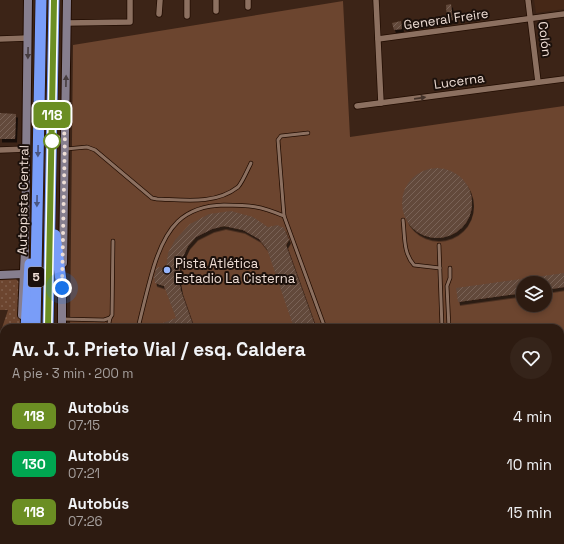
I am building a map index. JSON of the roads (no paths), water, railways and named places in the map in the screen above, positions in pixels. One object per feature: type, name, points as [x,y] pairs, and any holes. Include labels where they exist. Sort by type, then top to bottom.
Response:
[{"type":"highway","name":"Autopista Central","points":[[35,324],[41,0]]},
{"type":"highway","name":"Autopista Central","points":[[48,324],[54,0]]},
{"type":"highway","points":[[50,200],[62,288]]},
{"type":"highway","points":[[26,324],[28,280],[37,226]]},
{"type":"main road","points":[[22,324],[25,249],[28,0]]},
{"type":"main road","points":[[62,324],[67,0]]},
{"type":"main road","points":[[0,275],[23,274]]},
{"type":"street","points":[[67,23],[130,22],[130,0]]},
{"type":"street","points":[[159,14],[160,0]]},
{"type":"street","points":[[187,0],[187,16]]},
{"type":"street","points":[[216,0],[216,11]]},
{"type":"street","points":[[248,0],[248,8]]},
{"type":"street","points":[[376,0],[381,103]]},
{"type":"street","name":"Colón","points":[[528,0],[538,82]]},
{"type":"street","name":"General Freire","points":[[378,39],[564,14]]},
{"type":"street","points":[[0,39],[28,38]]},
{"type":"street","name":"Lucerna","points":[[357,106],[564,78]]},
{"type":"street","points":[[0,150],[26,149]]},
{"type":"lane","points":[[308,133],[282,136],[278,140],[284,216],[324,324]]},
{"type":"lane","points":[[65,149],[87,147],[95,150],[152,198],[157,199],[210,200],[239,186],[251,163]]},
{"type":"lane","points":[[139,324],[148,286],[160,249],[168,233],[181,219],[198,209],[214,205],[248,205],[265,208],[284,216]]},
{"type":"lane","points":[[403,220],[407,254],[410,260],[414,265],[440,268]]},
{"type":"lane","points":[[109,324],[112,315],[113,241]]},
{"type":"lane","points":[[439,245],[442,324]]},
{"type":"lane","points":[[449,324],[447,286],[450,278],[450,268]]},
{"type":"lane","points":[[62,318],[104,320],[110,318]]},
{"type":"place","name":"Pista Atlética Estadio La Cisterna","points":[[167,270]]}]
